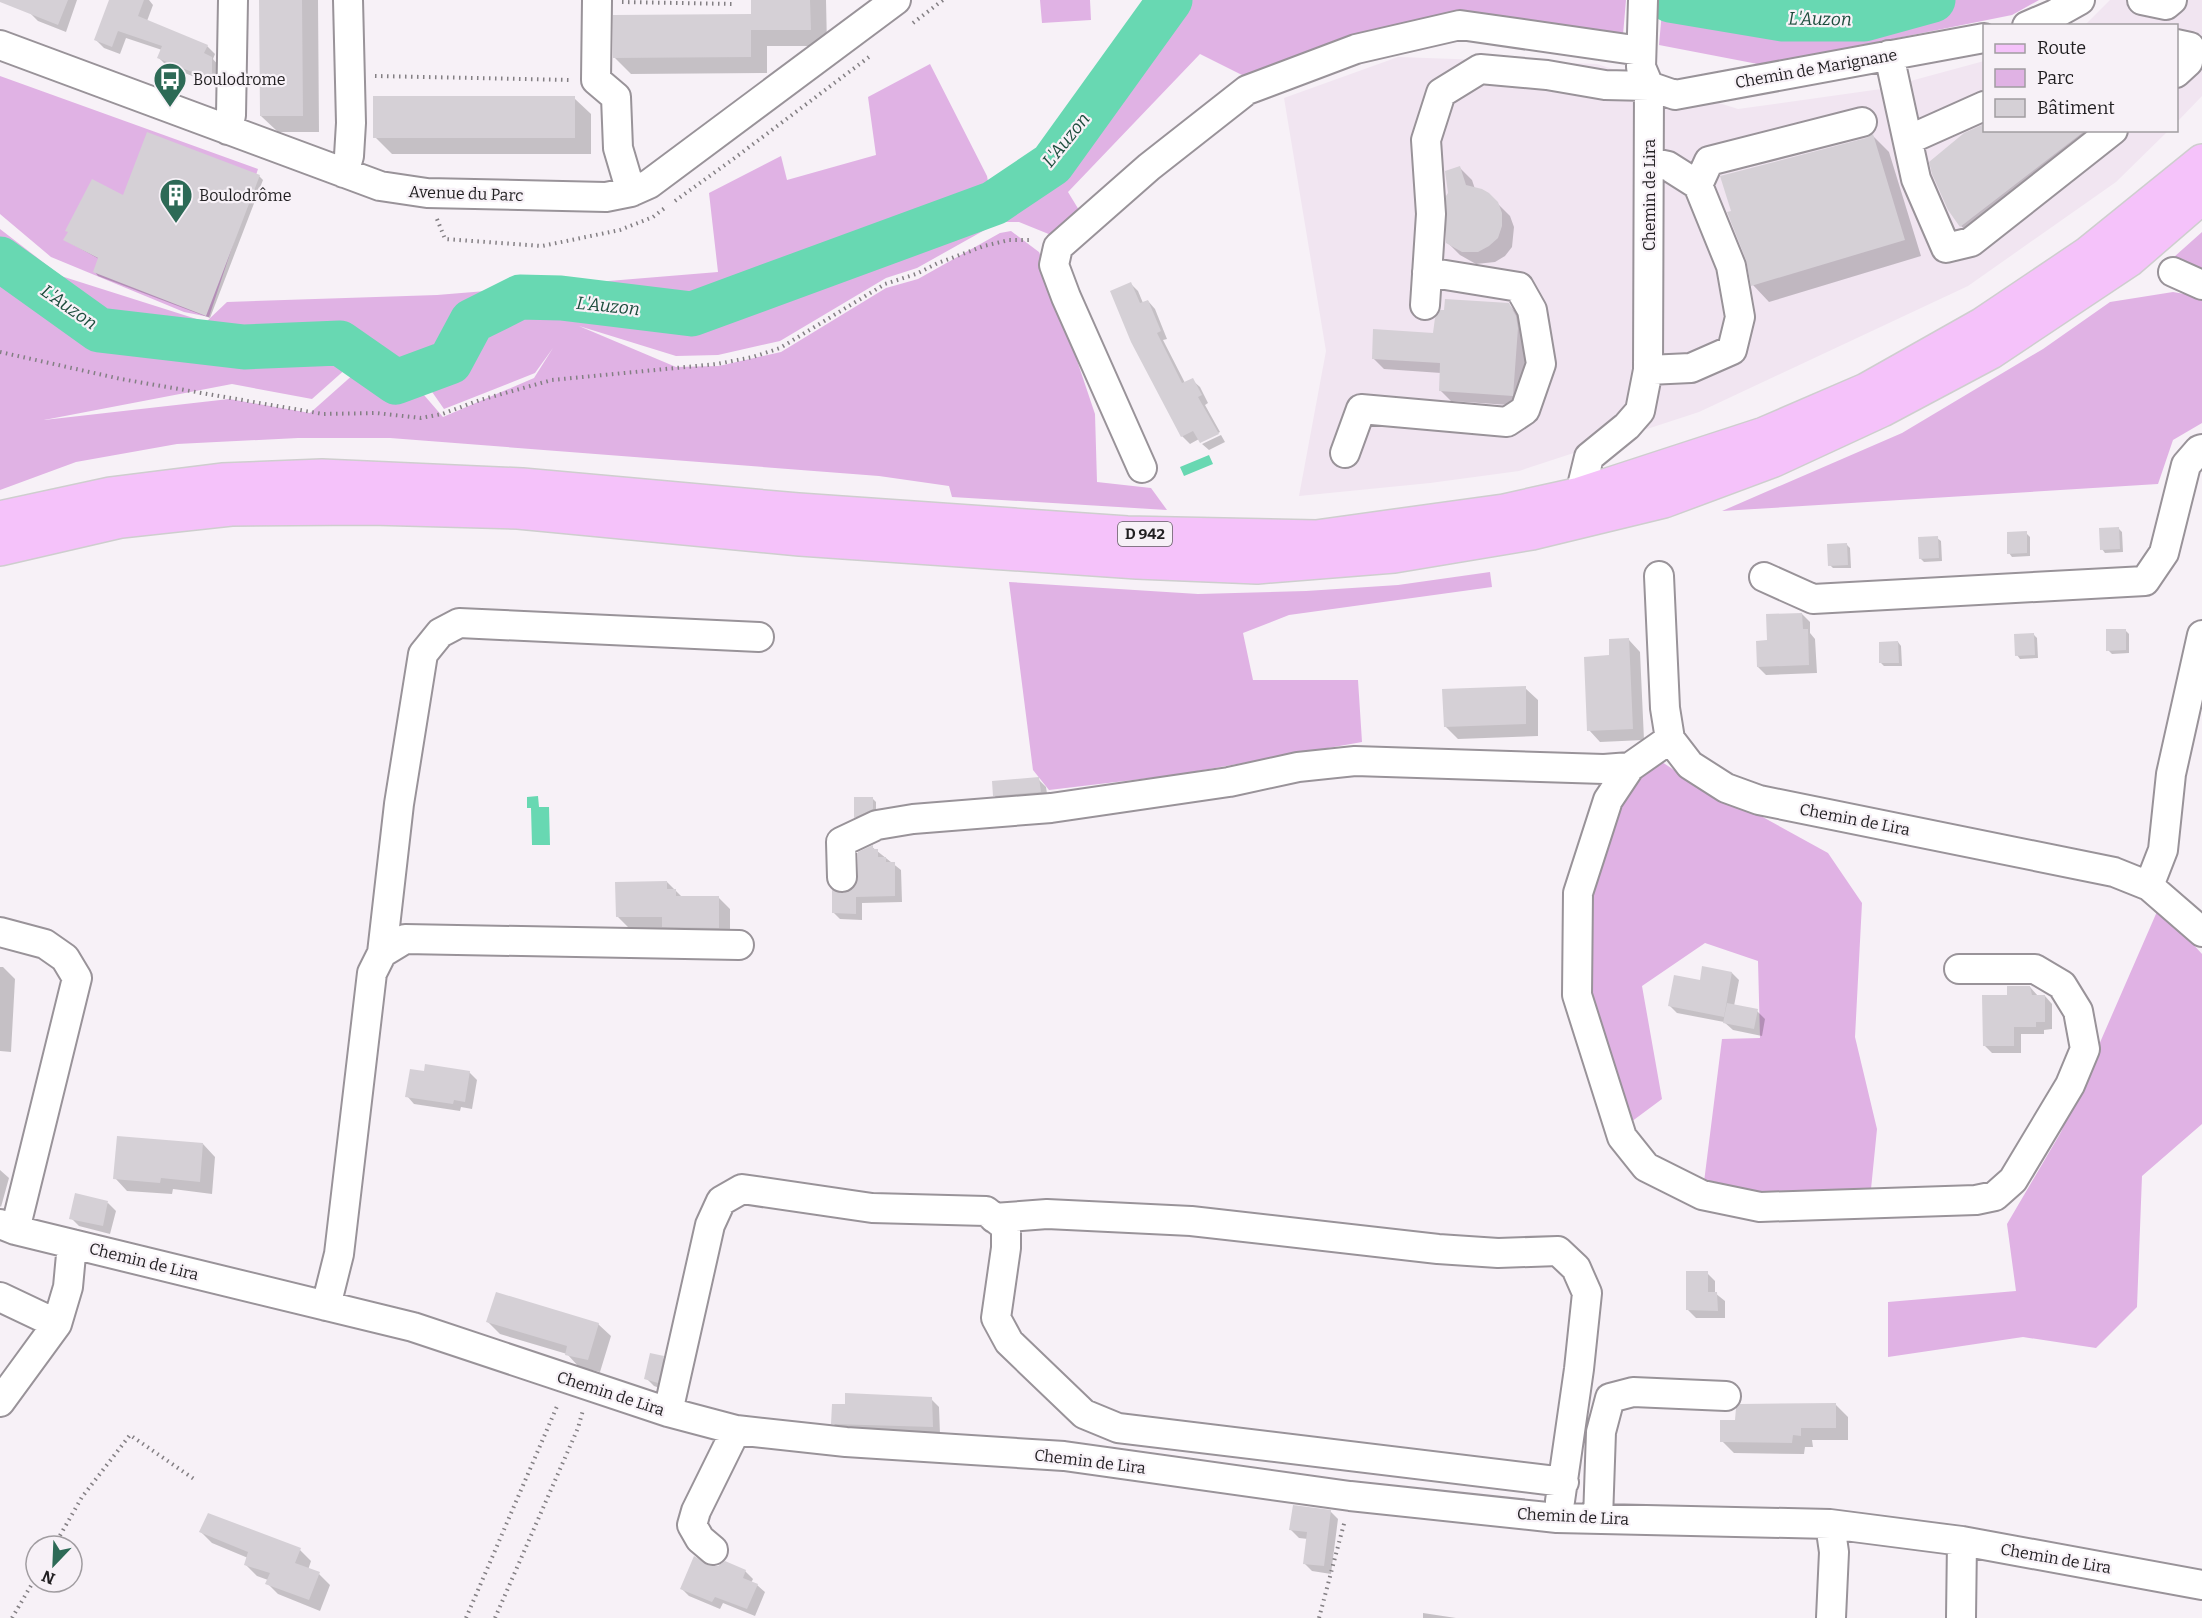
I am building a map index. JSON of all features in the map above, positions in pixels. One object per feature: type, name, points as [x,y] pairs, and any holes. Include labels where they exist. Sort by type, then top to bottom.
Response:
[{"type":"main road","name":"D 942","points":[[0,518],[110,494],[222,480],[322,476],[522,485],[798,510],[1128,533],[1316,537],[1504,511],[1580,494],[1764,434],[1866,390],[1983,324],[2087,254],[2202,161]]},
{"type":"main road","name":"D 942","points":[[0,549],[121,521],[231,509],[371,508],[518,512],[800,539],[1137,562],[1257,567],[1394,556],[1532,532],[1664,501],[1774,460],[1882,410],[1991,352],[2129,260],[2202,197]]},
{"type":"street","points":[[228,130],[231,115],[233,0]]},
{"type":"street","points":[[344,173],[349,156],[348,0]]},
{"type":"street","name":"Avenue du Parc","points":[[0,45],[380,186],[427,193],[606,196],[631,192],[649,184],[896,0]]},
{"type":"street","points":[[2032,24],[2080,0]]},
{"type":"street","points":[[2142,0],[2166,5],[2172,0]]},
{"type":"street","points":[[597,1],[596,80],[616,97],[618,148],[631,192]]},
{"type":"street","name":"Chemin de Lira","points":[[1580,494],[1589,457],[1627,426],[1641,411],[1648,370],[1649,86],[1641,67],[1642,11]]},
{"type":"street","points":[[1142,468],[1054,266],[1058,247],[1149,167],[1247,90],[1356,49],[1461,25],[1641,51]]},
{"type":"street","name":"Chemin de Marignane","points":[[1425,305],[1431,214],[1426,140],[1442,93],[1480,69],[1547,75],[1605,86],[1649,86],[1675,95],[1983,38]]},
{"type":"street","points":[[2178,44],[2190,47],[2187,62],[2178,71]]},
{"type":"street","points":[[1889,55],[1916,179],[1946,248],[1971,242],[2110,132]]},
{"type":"street","points":[[1908,140],[1983,106]]},
{"type":"street","points":[[1698,184],[1710,161],[1862,122]]},
{"type":"street","points":[[1648,370],[1691,368],[1732,350],[1740,318],[1731,266],[1698,184],[1668,166],[1649,162]]},
{"type":"street","points":[[1345,453],[1361,409],[1508,422],[1525,410],[1542,364],[1532,310],[1519,287],[1427,272]]},
{"type":"street","points":[[2173,272],[2202,285]]},
{"type":"street","points":[[1764,577],[1813,599],[2145,581],[2164,553],[2186,465],[2202,449]]},
{"type":"street","name":"Chemin de Lira","points":[[1659,576],[1665,708],[1670,739],[1690,765],[1726,788],[1759,800],[2114,872],[2149,886],[2202,932]]},
{"type":"street","points":[[326,1306],[339,1254],[372,973],[382,953],[399,804],[423,654],[440,633],[459,623],[759,638]]},
{"type":"street","points":[[2149,886],[2163,850],[2171,774],[2202,635]]},
{"type":"street","points":[[1670,739],[1630,767],[1608,800],[1578,893],[1577,994],[1622,1137],[1646,1167],[1702,1195],[1760,1207],[1976,1200],[1995,1196],[2013,1180],[2070,1085],[2085,1049],[2079,1011],[2062,985],[2035,969],[1959,969]]},
{"type":"street","points":[[842,877],[842,842],[877,825],[913,819],[1052,808],[1229,782],[1298,767],[1355,761],[1604,769],[1630,767]]},
{"type":"street","points":[[0,932],[45,944],[65,958],[76,978],[8,1227]]},
{"type":"street","points":[[382,953],[405,939],[739,945]]},
{"type":"street","points":[[668,1412],[710,1225],[721,1201],[742,1189],[872,1208],[986,1211],[1006,1227],[1006,1248],[996,1318],[1009,1342],[1084,1414],[1118,1428],[1564,1482]]},
{"type":"street","points":[[994,1218],[1047,1214],[1191,1221],[1438,1249],[1498,1253],[1558,1251],[1576,1268],[1587,1293],[1564,1482],[1557,1518]]},
{"type":"street","name":"Chemin de Lira","points":[[8,1227],[413,1328],[668,1412],[736,1430],[846,1442],[1064,1456],[1350,1496],[1557,1518],[1830,1524],[1962,1541],[2202,1585]]},
{"type":"street","points":[[0,1402],[57,1324],[68,1287],[72,1244]]},
{"type":"street","points":[[0,1297],[57,1324]]},
{"type":"street","points":[[1598,1519],[1601,1432],[1610,1398],[1633,1392],[1726,1396]]},
{"type":"street","points":[[713,1550],[700,1539],[692,1525],[696,1511],[736,1430]]},
{"type":"street","points":[[1830,1524],[1834,1552],[1831,1618]]},
{"type":"street","points":[[1961,1618],[1962,1541]]},
{"type":"path","points":[[597,1],[733,4]]},
{"type":"path","points":[[350,76],[596,80]]},
{"type":"path","points":[[0,352],[121,379],[323,414],[376,413],[421,418],[442,414],[480,400],[552,380],[705,365],[753,357],[780,348],[885,284],[984,246],[1009,240],[1033,240],[1058,247]]},
{"type":"path","points":[[466,1618],[558,1405],[582,1383]]},
{"type":"path","points":[[495,1618],[578,1428],[582,1383]]},
{"type":"path","points":[[61,1534],[82,1497],[130,1435],[194,1479]]},
{"type":"path","points":[[1318,1618],[1341,1539],[1350,1496]]},
{"type":"path","points":[[12,1618],[26,1594]]},
{"type":"shaded area","points":[[2110,0],[2202,0],[2202,96],[2178,121],[2178,24],[2086,24]]},
{"type":"shaded area","points":[[1398,57],[1597,64],[1738,109],[1881,89],[1983,61],[1983,132],[2167,132],[2116,182],[1968,286],[1699,412],[1519,471],[1430,483],[1299,496],[1326,351],[1284,98]]},
{"type":"shaded area","points":[[1209,455],[1213,464],[1184,476],[1180,467]]},
{"type":"shaded area","points":[[538,796],[539,807],[549,807],[550,845],[532,845],[531,808],[527,808],[527,797]]},
{"type":"green space","points":[[1040,0],[1090,0],[1091,20],[1042,23]]},
{"type":"green space","points":[[1182,0],[1626,0],[1623,35],[1459,12],[1246,77],[1200,54],[1068,192],[1082,215],[1056,237],[1019,222],[999,222],[917,268],[886,278],[780,341],[718,355],[676,356],[579,326],[676,367],[719,366],[781,352],[886,288],[918,279],[1000,233],[1011,231],[1039,252],[1046,268],[1095,414],[1097,482],[1151,488],[1167,510],[952,497],[949,486],[879,476],[390,438],[298,438],[177,444],[76,462],[0,490],[0,229],[61,276],[206,322],[227,302],[437,295],[718,272],[709,193],[781,156],[787,180],[876,155],[868,97],[930,64],[987,176],[993,210],[1055,172]],"holes":[[[553,348],[534,378],[443,417],[411,380],[395,386],[364,365],[310,413],[229,399],[44,420],[232,384],[312,399],[366,351],[397,372],[414,366],[444,409],[535,373]]]},
{"type":"green space","points":[[1663,0],[2039,0],[2012,15],[1763,65],[1659,45]]},
{"type":"green space","points":[[0,76],[258,169],[209,317],[184,312],[51,257],[0,214]]},
{"type":"green space","points":[[2202,232],[2202,277],[2189,270],[2174,257]]},
{"type":"green space","points":[[2173,292],[2202,297],[2202,423],[2173,440],[2158,484],[1722,511],[1902,433],[2043,349],[2110,302]]},
{"type":"green space","points":[[1490,572],[1492,587],[1289,615],[1243,633],[1253,680],[1358,680],[1362,742],[1175,775],[1049,790],[1033,770],[1009,582],[1198,594],[1306,591],[1398,585]]},
{"type":"green space","points":[[1659,760],[1695,784],[1750,810],[1828,853],[1862,903],[1855,1037],[1877,1129],[1871,1189],[1762,1194],[1704,1182],[1722,1039],[1760,1038],[1758,961],[1705,943],[1642,986],[1662,1099],[1631,1122],[1585,997],[1588,895],[1624,787]]},
{"type":"green space","points":[[2159,907],[2202,954],[2202,1124],[2142,1176],[2137,1307],[2096,1348],[2023,1337],[1888,1357],[1888,1302],[2016,1291],[2007,1224],[2061,1132]]},
{"type":"building","points":[[0,0],[68,0],[58,25],[0,2]]},
{"type":"building","points":[[109,0],[144,0],[138,16],[208,45],[204,53],[212,57],[212,80],[157,58],[162,46],[118,31],[112,47],[94,40]]},
{"type":"building","points":[[259,0],[302,0],[303,116],[260,116]]},
{"type":"building","points":[[751,0],[810,0],[811,30],[751,30],[751,57],[613,58],[613,15],[751,14]]},
{"type":"building","points":[[373,96],[575,96],[575,138],[373,138]]},
{"type":"building","points":[[1983,124],[1983,132],[2083,132],[1960,227],[1948,210],[1929,162],[1964,133]]},
{"type":"building","name":"Boulodrôme","points":[[147,132],[260,175],[206,316],[93,272],[98,258],[63,240],[68,232],[65,231],[92,179],[123,195]]},
{"type":"building","points":[[1873,134],[1905,240],[1751,286],[1746,260],[1727,212],[1731,211],[1720,176],[1866,138]]},
{"type":"building","points":[[1460,166],[1466,185],[1489,193],[1498,202],[1502,213],[1502,226],[1498,238],[1478,252],[1462,252],[1446,243],[1446,196],[1448,193],[1445,171]]},
{"type":"building","points":[[1131,282],[1140,303],[1148,300],[1161,331],[1157,333],[1182,383],[1193,378],[1202,395],[1198,397],[1219,434],[1200,443],[1193,431],[1181,437],[1131,342],[1110,291]]},
{"type":"building","points":[[1445,299],[1509,303],[1516,316],[1518,328],[1513,396],[1439,391],[1440,363],[1372,359],[1373,329],[1433,333],[1435,318],[1440,310],[1444,310]]},
{"type":"building","points":[[2119,527],[2120,549],[2100,550],[2099,528]]},
{"type":"building","points":[[2027,531],[2027,553],[2007,554],[2007,532]]},
{"type":"building","points":[[1938,536],[1939,558],[1919,559],[1918,537]]},
{"type":"building","points":[[1847,543],[1848,565],[1828,566],[1827,544]]},
{"type":"building","points":[[1802,613],[1803,629],[1808,629],[1809,665],[1757,667],[1756,641],[1767,640],[1766,614]]},
{"type":"building","points":[[2106,629],[2126,629],[2126,650],[2106,651]]},
{"type":"building","points":[[2034,633],[2035,655],[2015,656],[2014,634]]},
{"type":"building","points":[[1629,638],[1633,729],[1587,731],[1584,657],[1609,655],[1609,639]]},
{"type":"building","points":[[1898,641],[1899,663],[1879,663],[1879,642]]},
{"type":"building","points":[[1526,686],[1526,724],[1444,727],[1442,689]]},
{"type":"building","points":[[1039,777],[1041,792],[993,796],[992,781]]},
{"type":"building","points":[[854,797],[873,797],[873,809],[854,818]]},
{"type":"building","points":[[873,845],[873,849],[878,849],[878,857],[886,857],[886,862],[895,862],[895,896],[856,897],[856,914],[832,913],[832,890],[843,893],[855,887],[858,877],[858,852]]},
{"type":"building","points":[[667,881],[667,889],[676,889],[676,896],[719,896],[719,928],[662,927],[662,917],[616,917],[615,882]]},
{"type":"building","points":[[1702,966],[1732,972],[1724,1017],[1668,1006],[1674,975],[1700,980]]},
{"type":"building","points":[[2007,986],[2030,986],[2032,995],[2045,995],[2045,1022],[2036,1022],[2036,1027],[2014,1027],[2014,1046],[1983,1046],[1982,995],[2007,995]]},
{"type":"building","points":[[1727,1003],[1758,1009],[1754,1029],[1723,1023]]},
{"type":"building","points":[[425,1064],[470,1071],[465,1102],[454,1100],[453,1104],[405,1097],[410,1069],[424,1071]]},
{"type":"building","points":[[117,1136],[203,1143],[200,1182],[161,1178],[160,1183],[113,1179]]},
{"type":"building","points":[[75,1193],[108,1201],[103,1226],[69,1219]]},
{"type":"building","points":[[1686,1271],[1708,1271],[1708,1292],[1717,1292],[1718,1311],[1686,1310]]},
{"type":"building","points":[[496,1292],[599,1323],[588,1360],[565,1355],[567,1346],[486,1322]]},
{"type":"building","points":[[650,1353],[664,1356],[658,1383],[644,1379]]},
{"type":"building","points":[[845,1393],[932,1397],[933,1427],[831,1424],[832,1404],[845,1404]]},
{"type":"building","points":[[1836,1403],[1836,1428],[1801,1428],[1801,1436],[1793,1435],[1792,1443],[1720,1442],[1720,1420],[1735,1420],[1736,1408],[1740,1404]]},
{"type":"building","points":[[1293,1505],[1331,1510],[1324,1566],[1303,1564],[1307,1532],[1289,1530]]},
{"type":"building","points":[[208,1513],[301,1548],[295,1563],[320,1572],[309,1600],[265,1584],[270,1573],[244,1565],[248,1552],[199,1532]]},
{"type":"building","points":[[694,1556],[710,1566],[718,1566],[725,1561],[746,1570],[743,1578],[758,1584],[747,1609],[715,1597],[712,1602],[680,1589]]},
{"type":"waterway","name":"L'Auzon","points":[[0,259],[99,330],[244,347],[340,343],[396,382],[450,362],[472,321],[520,297],[561,298],[692,314],[994,203],[1052,164],[1170,0]]},
{"type":"waterway","name":"L'Auzon","points":[[1670,0],[1783,19],[1864,19],[1933,0]]},
{"type":"place","name":"Boulodrome","points":[[170,108]]},
{"type":"place","name":"Boulodrôme","points":[[176,224]]}]
